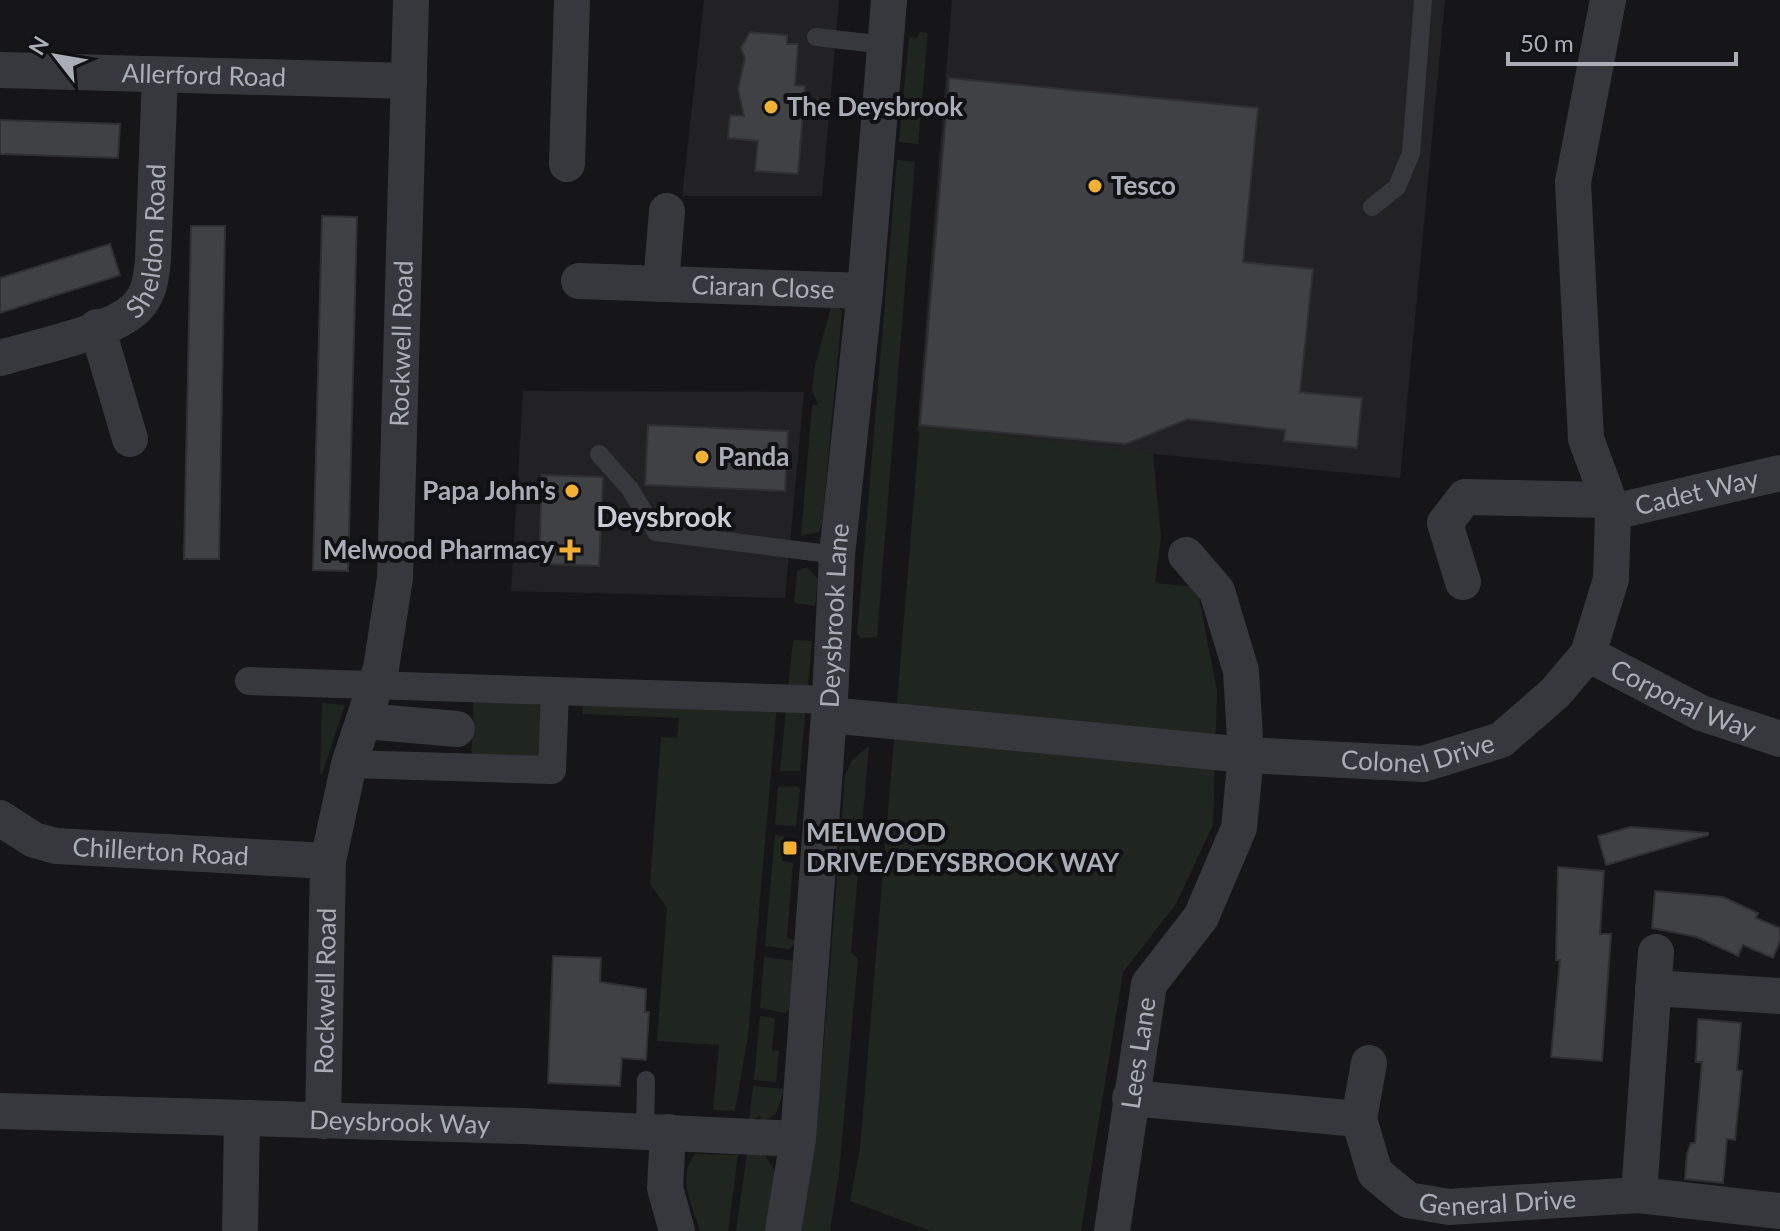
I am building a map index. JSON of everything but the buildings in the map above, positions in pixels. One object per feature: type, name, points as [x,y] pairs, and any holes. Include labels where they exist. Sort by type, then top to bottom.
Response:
[{"type":"street","name":"Rockwell Road","points":[[323,1121],[328,861],[349,764],[376,685],[390,626],[395,578],[411,0]]},
{"type":"street","points":[[567,164],[572,0]]},
{"type":"street","name":"Deysbrook Lane","points":[[783,1231],[798,1139],[837,555],[865,291],[889,0]]},
{"type":"street","name":"Colonel Drive","points":[[829,708],[1246,755],[1423,764],[1501,740],[1555,693],[1588,654],[1611,579],[1610,506],[1586,439],[1573,182],[1608,0]]},
{"type":"street","name":"Allerford Road","points":[[0,70],[409,81]]},
{"type":"street","name":"Sheldon Road","points":[[0,358],[97,327],[131,312],[151,284],[160,75]]},
{"type":"street","name":"Ciaran Close","points":[[661,284],[667,211]]},
{"type":"street","name":"Ciaran Close","points":[[579,281],[865,291]]},
{"type":"street","points":[[97,327],[130,439]]},
{"type":"street","name":"Cadet Way","points":[[1610,506],[1780,473]]},
{"type":"street","points":[[1463,582],[1445,523],[1465,497],[1610,506]]},
{"type":"street","points":[[1186,555],[1217,591],[1241,671],[1246,755]]},
{"type":"street","name":"Corporal Way","points":[[1588,654],[1701,713],[1780,739]]},
{"type":"street","points":[[249,681],[555,691],[829,708]]},
{"type":"street","points":[[349,764],[552,770],[555,691]]},
{"type":"street","points":[[365,721],[457,729]]},
{"type":"street","name":"Lees Lane","points":[[1112,1231],[1149,984],[1201,917],[1239,828],[1246,755]]},
{"type":"street","name":"Chillerton Road","points":[[0,818],[34,840],[56,846],[328,861]]},
{"type":"street","points":[[1639,1195],[1656,952]]},
{"type":"street","points":[[1653,988],[1780,996]]},
{"type":"street","name":"General Drive","points":[[1369,1063],[1359,1119],[1375,1173],[1408,1200],[1449,1207],[1639,1195],[1780,1211]]},
{"type":"street","points":[[1130,1098],[1359,1119]]},
{"type":"street","name":"Deysbrook Way","points":[[0,1111],[656,1131],[798,1139]]},
{"type":"street","points":[[240,1231],[242,1119]]},
{"type":"street","points":[[656,1131],[665,1188],[677,1231]]},
{"type":"lane","points":[[1372,207],[1397,187],[1411,153],[1423,0]]},
{"type":"lane","points":[[816,37],[885,45]]},
{"type":"lane","points":[[599,454],[630,489],[656,532],[837,555]]},
{"type":"lane","points":[[646,1080],[656,1131]]},
{"type":"shaded area","points":[[704,0],[839,0],[822,196],[682,196]]},
{"type":"shaded area","points":[[952,0],[1445,0],[1400,478],[917,431]]},
{"type":"shaded area","points":[[920,32],[928,33],[918,144],[899,142],[909,37],[917,38]]},
{"type":"shaded area","points":[[897,160],[915,162],[877,637],[861,638],[857,634]]},
{"type":"shaded area","points":[[833,300],[842,312],[822,524],[819,532],[801,536],[812,406],[818,404],[812,390],[815,366]]},
{"type":"shaded area","points":[[523,391],[804,392],[785,598],[511,591]]},
{"type":"shaded area","points":[[920,425],[1153,454],[1161,537],[1155,583],[1197,587],[1217,691],[1213,825],[1176,904],[1123,972],[1081,1231],[931,1231],[850,1201],[860,1149]]},
{"type":"shaded area","points":[[807,567],[818,579],[815,606],[794,603],[797,571]]},
{"type":"shaded area","points":[[793,640],[812,641],[800,771],[780,771]]},
{"type":"shaded area","points":[[474,694],[551,695],[549,762],[471,763]]},
{"type":"shaded area","points":[[584,698],[777,704],[748,1036],[735,1111],[713,1110],[719,1045],[657,1041],[667,908],[650,884],[661,737],[677,738],[679,718],[582,714]]},
{"type":"shaded area","points":[[322,703],[345,705],[320,774]]},
{"type":"shaded area","points":[[869,746],[851,953],[858,958],[839,1173],[830,1231],[801,1231],[823,1052],[845,776],[852,760]]},
{"type":"shaded area","points":[[796,786],[800,789],[796,826],[775,825],[778,787]]},
{"type":"shaded area","points":[[775,835],[784,836],[782,861],[793,863],[787,938],[797,941],[790,949],[765,946]]},
{"type":"shaded area","points":[[764,957],[794,961],[791,1010],[784,1013],[760,1008]]},
{"type":"shaded area","points":[[760,1016],[775,1018],[772,1050],[779,1051],[776,1082],[754,1080]]},
{"type":"shaded area","points":[[753,1086],[784,1089],[776,1114],[761,1123],[760,1116],[749,1121]]},
{"type":"shaded area","points":[[748,1147],[760,1148],[775,1171],[766,1231],[736,1231]]},
{"type":"shaded area","points":[[695,1154],[738,1155],[728,1231],[700,1231],[686,1182],[689,1163]]},
{"type":"place","name":"The Deysbrook","points":[[771,107]]},
{"type":"place","name":"Tesco","points":[[1095,186]]},
{"type":"place","name":"Panda","points":[[702,457]]},
{"type":"place","name":"Papa John's","points":[[572,491]]},
{"type":"place","name":"Melwood Pharmacy","points":[[570,550]]},
{"type":"place","name":"MELWOOD DRIVE/DEYSBROOK WAY","points":[[790,848]]},
{"type":"district","name":"Deysbrook","points":[[664,517]]}]
